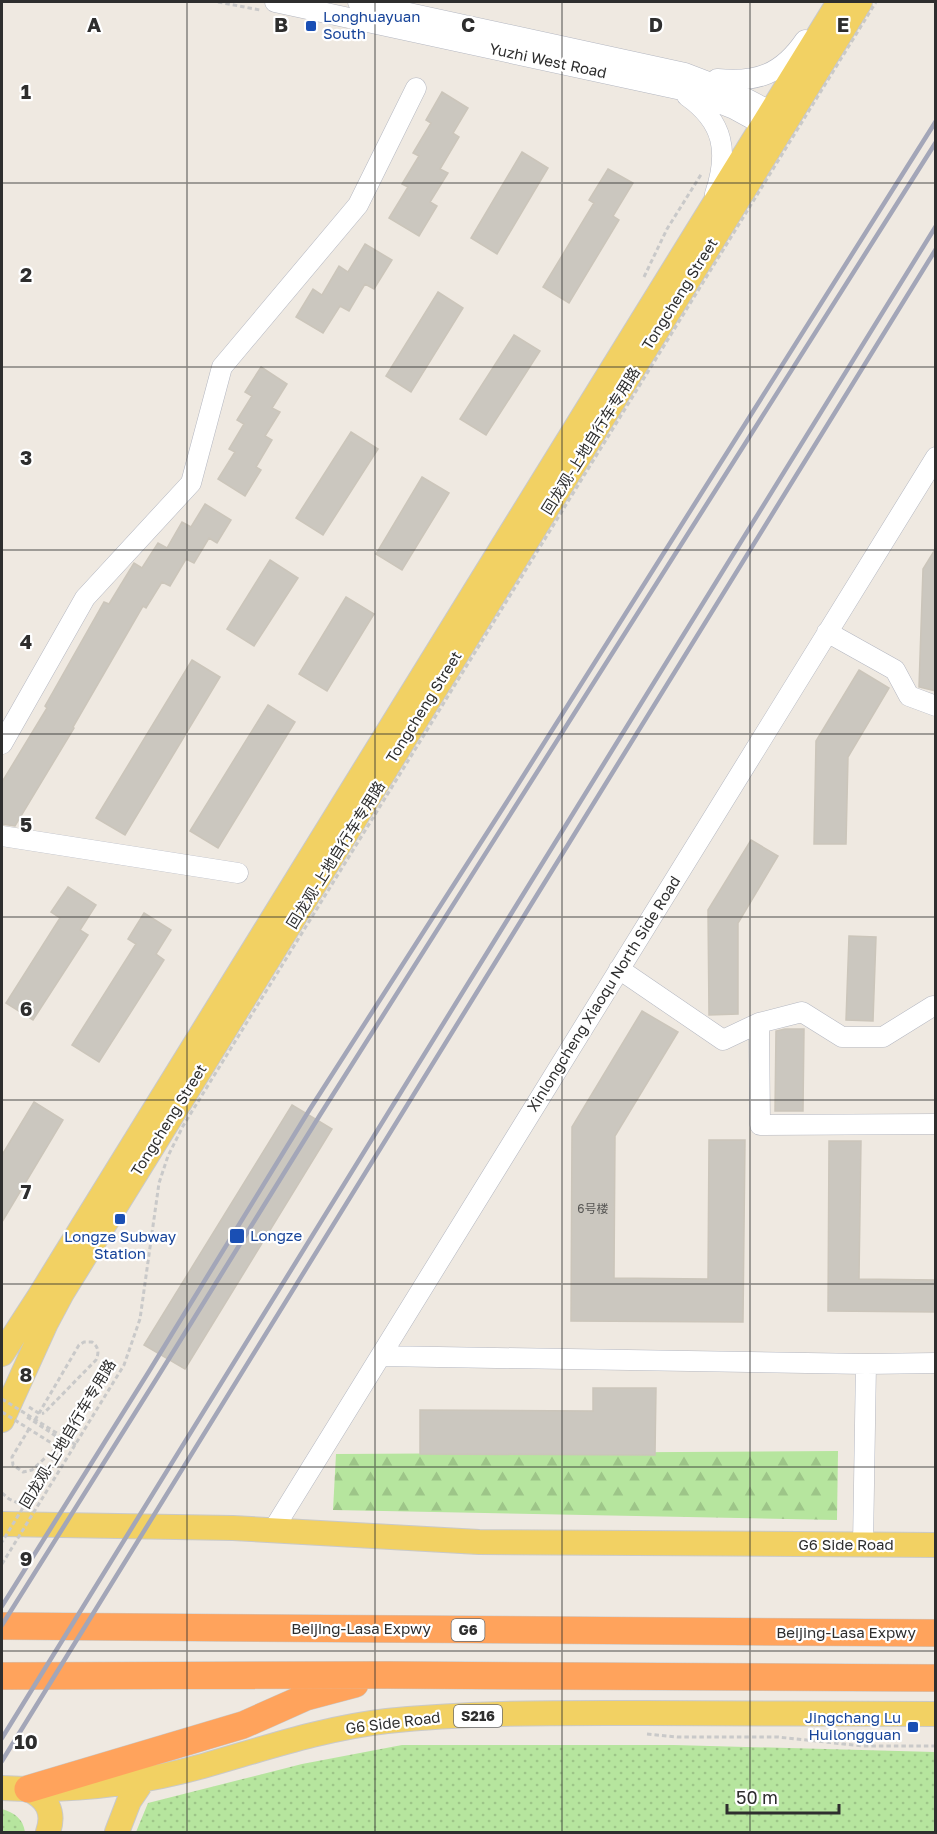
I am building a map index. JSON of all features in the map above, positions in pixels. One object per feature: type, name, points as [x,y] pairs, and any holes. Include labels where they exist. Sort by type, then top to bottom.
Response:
[{"type":"highway","points":[[2,1609],[116,1628]]},
{"type":"highway","name":"Beijing-Lasa Expwy","points":[[2,1626],[936,1633]]},
{"type":"highway","points":[[6,1676],[386,1675],[936,1678]]},
{"type":"highway","points":[[28,1789],[243,1725],[306,1697],[386,1675]]},
{"type":"main road","name":"Tongcheng Street","points":[[2,1420],[62,1293],[775,123],[839,2]]},
{"type":"main road","name":"Tongcheng Street","points":[[2,1354],[691,242],[860,2]]},
{"type":"main road","name":"G6 Side Road","points":[[2,1524],[22,1512],[479,1542],[936,1545]]},
{"type":"main road","name":"G6 Side Road","points":[[2,1788],[76,1787],[144,1779],[202,1767],[340,1730],[432,1717],[556,1713],[936,1714]]},
{"type":"main road","points":[[117,1833],[129,1801],[144,1779]]},
{"type":"main road","points":[[28,1789],[41,1797],[49,1807],[51,1821],[48,1833]]},
{"type":"street","name":"Yuzhi West Road","points":[[358,2],[732,91],[775,123]]},
{"type":"street","points":[[667,77],[733,80],[765,75],[781,67],[796,53],[822,14],[833,2]]},
{"type":"street","name":"Yuzhi West Road","points":[[269,6],[667,77]]},
{"type":"street","points":[[667,77],[706,112],[717,130],[723,149],[722,171],[715,195],[691,242]]},
{"type":"street","points":[[2,744],[85,598],[191,483],[222,367],[358,205],[416,88]]},
{"type":"street","name":"Xinlongcheng Xiaoqu North Side Road","points":[[273,1530],[936,457]]},
{"type":"street","points":[[827,632],[895,670],[909,696],[936,706]]},
{"type":"street","points":[[2,836],[238,873]]},
{"type":"street","points":[[619,969],[723,1040],[759,1023],[802,1012],[842,1037],[883,1037],[933,1006],[936,1007]]},
{"type":"street","points":[[759,1023],[760,1125],[936,1124]]},
{"type":"street","points":[[381,1356],[866,1364],[936,1363]]},
{"type":"street","points":[[863,1545],[866,1364]]},
{"type":"path","points":[[218,2],[269,6]]},
{"type":"path","name":"回龙观-上地自行车专用路","points":[[2,1564],[117,1379],[136,1336],[159,1183],[168,1156],[183,1126],[876,2]]},
{"type":"path","points":[[644,279],[667,229],[704,169]]},
{"type":"path","points":[[25,1404],[40,1414],[44,1413],[96,1360],[98,1349],[92,1342],[87,1341],[79,1345],[34,1420]]},
{"type":"path","points":[[2,1399],[76,1445]]},
{"type":"path","points":[[2,1412],[53,1444],[57,1452],[2,1542]]},
{"type":"path","points":[[27,1417],[62,1440],[32,1470],[19,1471],[13,1465],[12,1457],[29,1429]]},
{"type":"path","points":[[2,1493],[22,1512]]},
{"type":"path","points":[[645,1733],[677,1737],[778,1737],[863,1746],[936,1746]]},
{"type":"green space","points":[[838,1451],[837,1520],[333,1510],[336,1454]]},
{"type":"green space","points":[[402,1745],[674,1745],[935,1752],[935,1832],[136,1832],[148,1803],[302,1764]]},
{"type":"green space","points":[[2,1809],[17,1817],[25,1832],[2,1832]]},
{"type":"building","points":[[442,92],[468,108],[453,133],[459,137],[440,169],[448,173],[430,202],[437,206],[419,236],[389,218],[408,187],[402,184],[419,156],[413,153],[431,123],[426,120]]},
{"type":"building","points":[[522,152],[548,168],[497,254],[471,238]]},
{"type":"building","points":[[608,169],[633,183],[613,216],[619,220],[569,303],[543,287],[594,203],[589,200]]},
{"type":"building","points":[[365,244],[392,260],[374,289],[365,284],[349,311],[340,306],[323,333],[296,317],[313,289],[322,295],[339,266],[348,272]]},
{"type":"building","points":[[438,292],[463,308],[411,392],[386,376]]},
{"type":"building","points":[[514,335],[540,351],[486,435],[460,419]]},
{"type":"building","points":[[261,367],[287,384],[272,408],[280,412],[265,436],[272,440],[256,467],[261,470],[245,496],[218,479],[235,452],[229,449],[244,424],[237,420],[252,396],[245,392]]},
{"type":"building","points":[[351,432],[378,449],[323,535],[296,518]]},
{"type":"building","points":[[422,477],[449,493],[402,570],[376,554]]},
{"type":"building","points":[[205,504],[231,520],[217,543],[209,538],[194,563],[186,559],[170,586],[162,582],[146,608],[143,606],[15,826],[2,824],[2,782],[47,708],[45,706],[104,602],[109,604],[134,563],[142,568],[158,543],[167,548],[182,522],[191,527]]},
{"type":"building","points":[[936,548],[936,691],[919,687],[923,569]]},
{"type":"building","points":[[270,560],[298,578],[254,646],[227,629]]},
{"type":"building","points":[[346,597],[374,614],[327,691],[299,674]]},
{"type":"building","points":[[192,660],[220,677],[125,835],[96,818]]},
{"type":"building","points":[[859,670],[889,688],[848,757],[846,844],[814,844],[816,741]]},
{"type":"building","points":[[268,705],[295,722],[218,848],[190,831]]},
{"type":"building","points":[[751,840],[778,856],[738,923],[738,1014],[709,1015],[708,910]]},
{"type":"building","points":[[68,887],[96,905],[80,930],[88,935],[33,1020],[6,1003],[60,918],[51,912]]},
{"type":"building","points":[[144,913],[171,930],[156,954],[164,960],[99,1062],[72,1045],[136,944],[128,939]]},
{"type":"building","points":[[849,936],[876,937],[873,1021],[846,1020]]},
{"type":"building","points":[[642,1011],[678,1032],[615,1136],[614,1278],[708,1279],[709,1140],[745,1140],[743,1322],[571,1321],[572,1127]]},
{"type":"building","points":[[804,1029],[803,1111],[775,1111],[776,1031]]},
{"type":"building","points":[[34,1102],[63,1120],[2,1222],[2,1155]]},
{"type":"building","points":[[292,1105],[332,1129],[185,1369],[144,1345]]},
{"type":"building","points":[[829,1141],[861,1141],[859,1279],[936,1280],[936,1312],[828,1311]]},
{"type":"building","points":[[593,1388],[656,1388],[655,1455],[420,1454],[420,1410],[593,1411]]},
{"type":"railway","points":[[2,1606],[310,1109],[510,797],[936,121]]},
{"type":"railway","points":[[2,1625],[320,1115],[936,142]]},
{"type":"railway","points":[[2,1738],[936,226]]},
{"type":"railway","points":[[2,1761],[936,249]]},
{"type":"place","name":"Longhuayuan South","points":[[311,26]]},
{"type":"place","name":"Longze Subway Station","points":[[120,1219]]},
{"type":"place","name":"Longze","points":[[237,1236]]},
{"type":"place","name":"Jingchang Lu Huilongguan","points":[[913,1727]]}]
